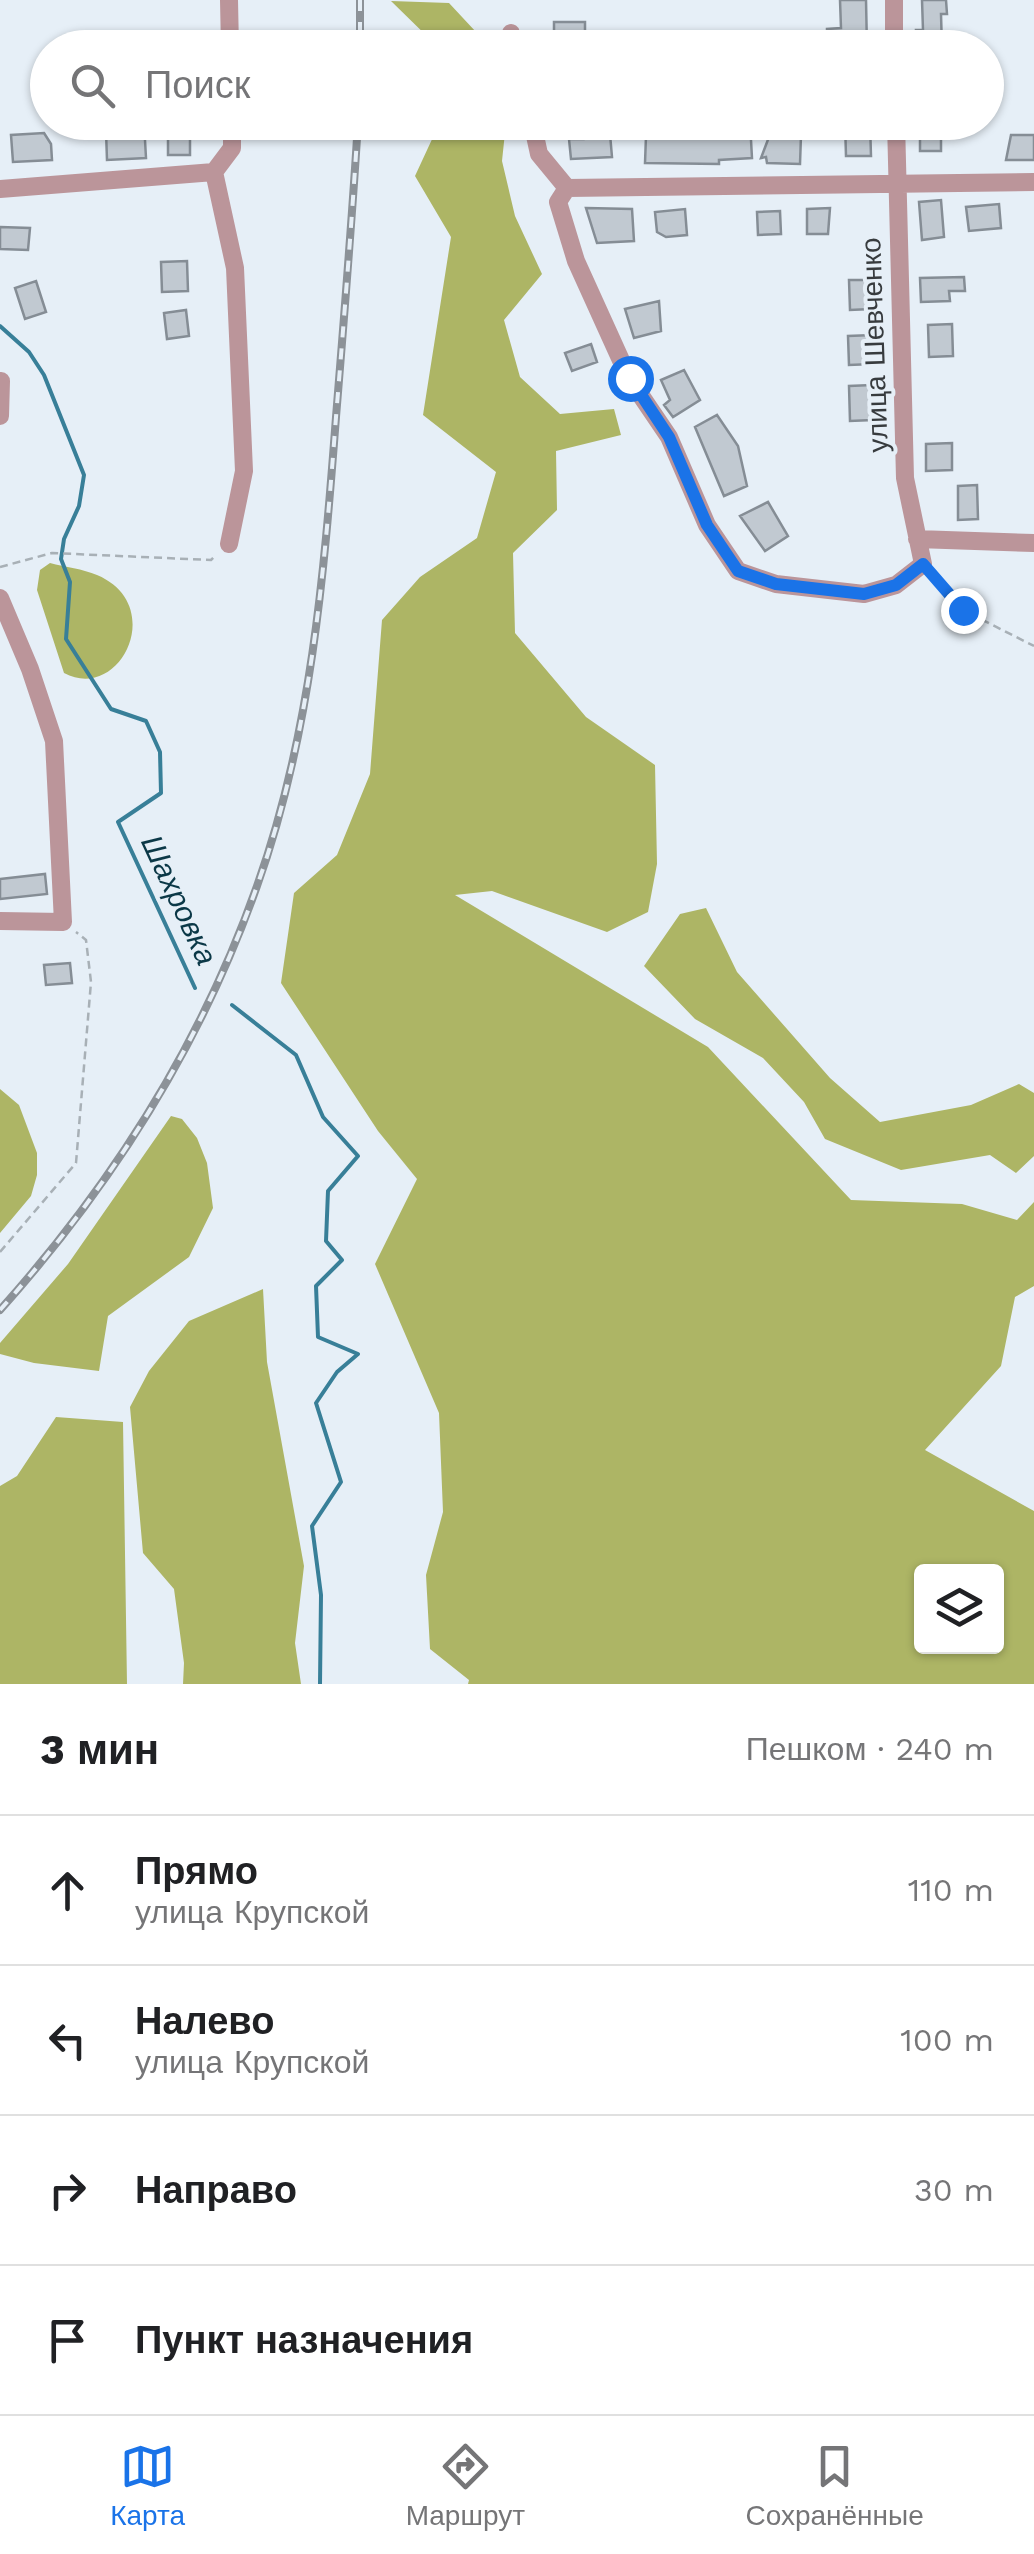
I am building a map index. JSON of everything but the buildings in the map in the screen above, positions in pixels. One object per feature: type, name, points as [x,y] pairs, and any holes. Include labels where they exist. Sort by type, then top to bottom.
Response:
[{"type":"street","points":[[229,0],[230,30]]},
{"type":"street","points":[[894,0],[894,30]]},
{"type":"street","points":[[0,189],[214,172],[232,148],[232,140]]},
{"type":"street","points":[[536,140],[540,154],[567,188]]},
{"type":"street","name":"улица Шевченко","points":[[896,140],[905,478],[923,564]]},
{"type":"street","points":[[214,172],[235,268],[244,471],[229,544]]},
{"type":"street","points":[[567,188],[1034,182]]},
{"type":"street","points":[[567,188],[558,202],[576,261],[630,378],[669,437],[707,525],[738,571],[776,584],[864,594],[896,585],[923,564]]},
{"type":"street","points":[[0,381],[0,416]]},
{"type":"street","points":[[918,539],[1032,543]]},
{"type":"street","points":[[0,598],[30,668],[54,741],[64,922],[0,921]]},
{"type":"path","points":[[0,567],[52,552],[211,560],[229,544]]},
{"type":"path","points":[[923,564],[963,610],[1034,646]]},
{"type":"path","points":[[0,1252],[76,1163],[91,982],[86,940],[64,922]]},
{"type":"green space","points":[[391,1],[449,3],[474,30],[421,30]]},
{"type":"green space","points":[[432,140],[504,140],[502,161],[515,216],[542,274],[504,320],[520,377],[560,414],[614,409],[621,435],[556,451],[557,510],[513,553],[515,633],[586,717],[655,765],[657,864],[648,912],[607,932],[492,891],[455,895],[708,1047],[851,1200],[962,1204],[1017,1220],[1034,1202],[1034,1286],[1015,1297],[1001,1366],[925,1450],[1034,1511],[1034,1684],[468,1684],[469,1680],[430,1649],[426,1575],[443,1512],[439,1413],[375,1264],[417,1179],[378,1131],[281,983],[294,893],[337,855],[370,774],[382,620],[420,577],[477,538],[496,472],[423,415],[451,237],[415,176]]},
{"type":"green space","points":[[50,563],[97,575],[118,589],[130,607],[133,627],[128,646],[118,663],[103,675],[84,679],[64,673],[37,590],[40,570]]},
{"type":"green space","points":[[706,908],[737,972],[830,1078],[880,1122],[971,1105],[1019,1084],[1034,1093],[1034,1156],[1016,1173],[990,1155],[901,1170],[825,1139],[804,1102],[763,1058],[695,1019],[644,966],[680,914]]},
{"type":"green space","points":[[0,1089],[19,1105],[37,1153],[37,1175],[31,1196],[0,1233]]},
{"type":"green space","points":[[171,1116],[182,1119],[197,1138],[207,1163],[213,1208],[189,1257],[108,1316],[99,1371],[34,1363],[0,1354],[0,1343],[68,1264]]},
{"type":"green space","points":[[263,1289],[267,1362],[304,1566],[295,1643],[301,1684],[183,1684],[174,1589],[143,1553],[130,1407],[149,1371],[189,1321]]},
{"type":"green space","points":[[56,1417],[123,1422],[127,1684],[0,1684],[0,1486],[17,1476]]},
{"type":"waterway","name":"Шахровка","points":[[0,326],[29,352],[44,375],[84,475],[79,506],[64,539],[61,559],[70,582],[66,639],[111,709],[146,721],[160,752],[161,793],[118,822],[195,988]]},
{"type":"waterway","name":"Шахровка","points":[[232,1005],[296,1055],[323,1117],[358,1156],[328,1191],[326,1241],[342,1260],[316,1286],[318,1337],[358,1354],[337,1372],[316,1403],[341,1482],[312,1526],[321,1595],[320,1684]]},
{"type":"railway","points":[[360,0],[360,30]]},
{"type":"railway","points":[[0,1310],[116,1163],[181,1057],[234,945],[275,829],[303,713],[320,595],[357,140]]},
{"type":"route","points":[[630,378],[669,437],[707,525],[738,571],[776,584],[864,594],[896,585],[923,564],[963,610]]}]
